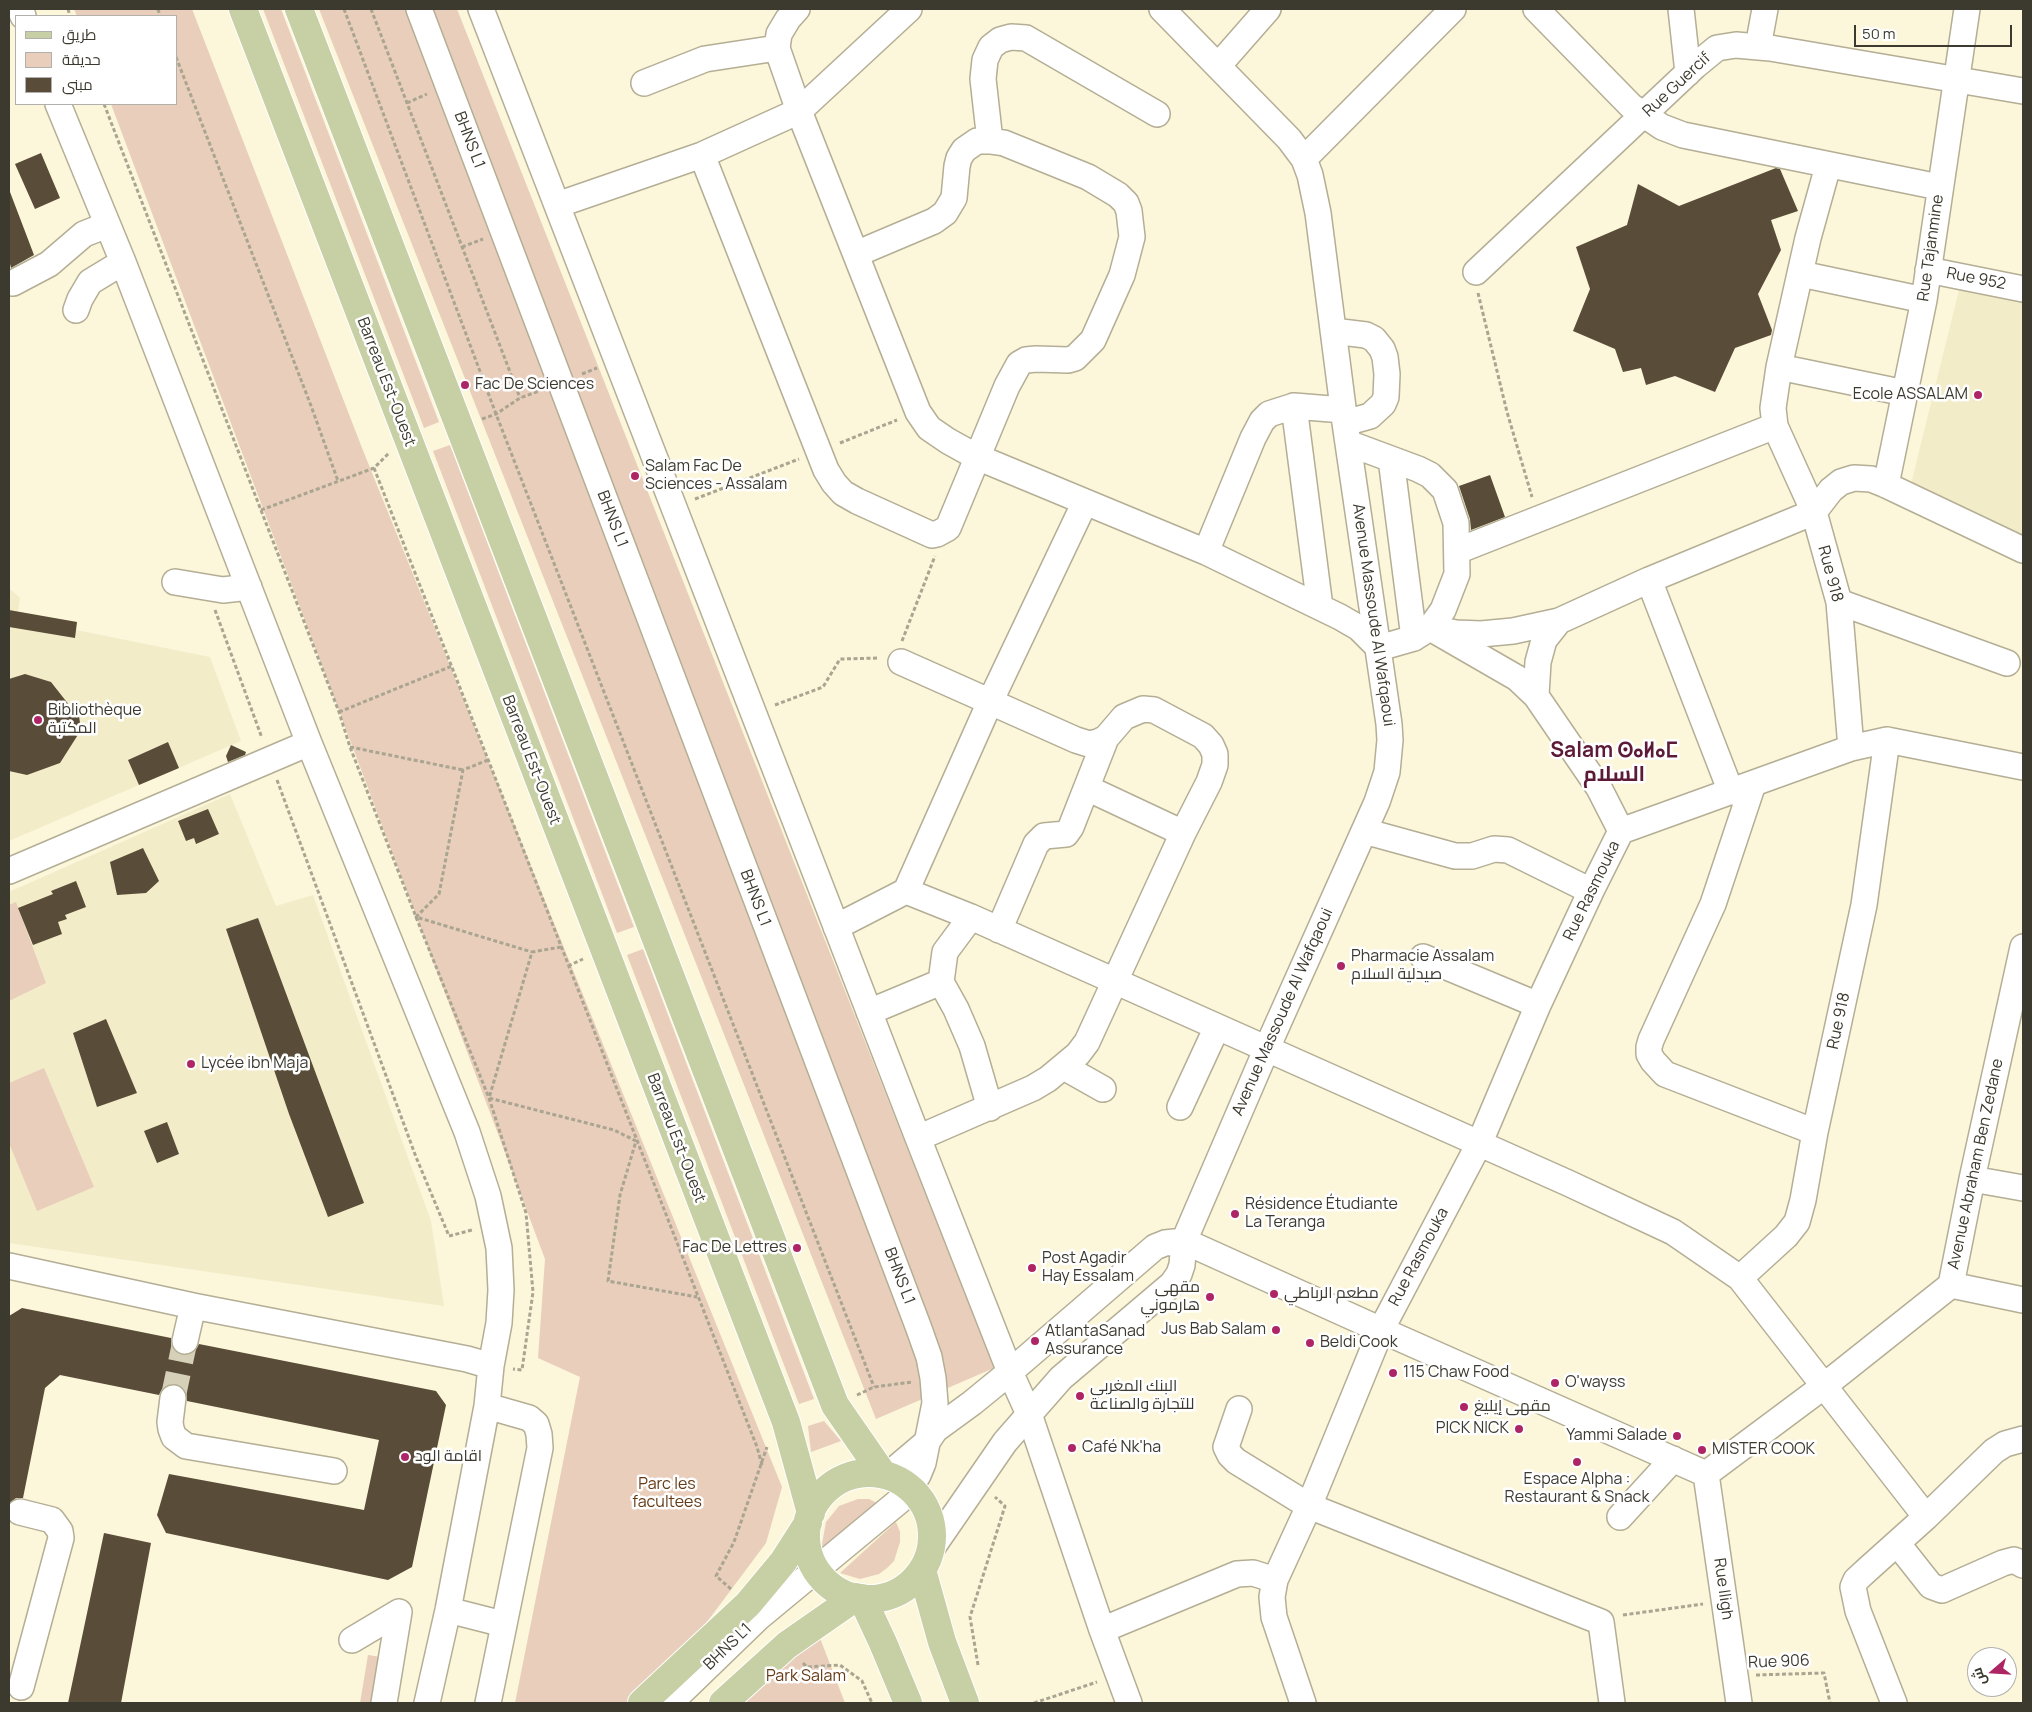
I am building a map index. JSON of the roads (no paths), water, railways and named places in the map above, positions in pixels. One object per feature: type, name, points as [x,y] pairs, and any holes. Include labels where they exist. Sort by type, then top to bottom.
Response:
[{"type":"main road","name":"Barreau Est-Ouest","points":[[243,9],[786,1422],[810,1518],[807,1537],[809,1551],[817,1572]]},
{"type":"main road","points":[[299,9],[836,1405],[899,1483],[928,1512],[932,1530],[927,1559],[942,1642],[965,1703]]},
{"type":"main road","points":[[642,1703],[748,1604],[783,1562],[810,1518],[817,1499],[828,1488],[844,1478],[862,1473],[899,1483]]},
{"type":"main road","points":[[817,1572],[834,1587],[859,1597],[875,1598],[902,1590],[913,1581],[927,1559]]},
{"type":"main road","points":[[722,1703],[787,1645],[859,1597]]},
{"type":"main road","points":[[859,1597],[884,1643],[908,1703]]},
{"type":"street","name":"BHNS L1","points":[[419,9],[926,1323],[935,1353],[941,1400],[931,1436],[928,1464],[899,1483],[904,1497],[817,1572],[682,1703]]},
{"type":"street","name":"BHNS L1","points":[[425,9],[564,382]]},
{"type":"street","points":[[481,9],[918,1138],[1010,1372],[1029,1414],[1102,1630],[1129,1703]]},
{"type":"street","points":[[797,9],[779,34],[776,48],[918,412],[929,428],[977,457],[1206,552],[1320,607],[1359,628],[1379,648],[1422,633],[1481,634],[1513,631],[1559,622],[1649,580],[1814,512],[1831,490],[1841,482],[1854,478],[1871,479],[1886,485],[2023,550]]},
{"type":"street","points":[[557,205],[702,156],[799,111],[909,9]]},
{"type":"street","name":"Avenue Massoude Al Wafqaoui","points":[[927,1559],[978,1479],[1005,1442],[1061,1378],[1172,1284],[1182,1265],[1184,1241],[1383,787],[1390,756],[1389,724],[1379,648],[1345,425],[1314,191],[1304,158],[1289,139],[1162,9]]},
{"type":"street","points":[[1218,66],[1268,9]]},
{"type":"street","points":[[1304,158],[1453,9]]},
{"type":"street","points":[[1536,9],[1630,106],[1662,127],[1684,136],[1939,187]]},
{"type":"street","points":[[1681,9],[1688,73]]},
{"type":"street","points":[[1758,47],[1765,9]]},
{"type":"street","name":"Rue Tajanmine","points":[[1886,485],[1924,300],[1939,187],[1967,9]]},
{"type":"street","points":[[990,140],[983,79],[985,60],[992,47],[1000,40],[1011,37],[1026,38],[1157,114]]},
{"type":"street","name":"Rue Guercif","points":[[1476,272],[1717,48],[1727,46],[1758,47],[1956,78],[2023,91]]},
{"type":"street","points":[[644,83],[705,59],[776,48]]},
{"type":"street","points":[[58,105],[122,262],[310,743],[467,1132],[488,1196],[499,1248],[501,1290],[499,1323],[491,1366],[488,1406],[448,1610],[427,1703]]},
{"type":"street","points":[[702,156],[826,470],[834,483],[856,501],[932,535],[944,532],[948,528],[1007,386],[1019,364],[1026,360],[1068,360],[1076,358],[1093,340],[1122,276],[1132,237],[1129,211],[1126,203],[1118,195],[1088,177],[1004,143],[990,140],[977,141],[964,150],[957,166],[954,198],[945,213],[934,221],[856,254]]},
{"type":"street","points":[[1457,551],[1538,519],[1774,417],[1779,367],[1808,238],[1828,166]]},
{"type":"street","points":[[13,283],[50,264],[84,234],[107,225]]},
{"type":"street","points":[[76,310],[90,282],[122,262]]},
{"type":"street","name":"Rue 952","points":[[1928,270],[2023,289]]},
{"type":"street","points":[[1801,274],[1924,300]]},
{"type":"street","points":[[1333,331],[1366,335],[1374,339],[1382,349],[1385,357],[1387,374],[1386,397],[1383,404],[1370,416],[1345,425]]},
{"type":"street","points":[[1779,367],[1905,392]]},
{"type":"street","points":[[1294,406],[1320,607]]},
{"type":"street","points":[[1206,552],[1253,438],[1262,421],[1270,414],[1294,406],[1345,425],[1391,459],[1430,475],[1445,490],[1456,523],[1457,574],[1443,610],[1422,633]]},
{"type":"street","name":"Rue 918","points":[[1774,417],[1814,512],[1839,602],[1850,748]]},
{"type":"street","points":[[1391,459],[1422,633]]},
{"type":"street","points":[[836,927],[906,891],[990,702],[1085,502]]},
{"type":"street","points":[[1649,580],[1742,788],[1713,904],[1651,1040],[1649,1054],[1665,1074],[1815,1132]]},
{"type":"street","points":[[175,582],[223,590],[249,587]]},
{"type":"street","points":[[1839,602],[2007,663]]},
{"type":"street","points":[[1536,696],[1538,662],[1544,640],[1559,622]]},
{"type":"street","points":[[1422,633],[1516,678],[1536,696],[1600,788],[1621,831]]},
{"type":"street","points":[[899,660],[1076,740],[1089,744],[1106,738]]},
{"type":"street","points":[[918,1138],[1033,1088],[1064,1067],[1078,1054],[1087,1042],[1113,982],[1209,782],[1215,765],[1215,754],[1211,745],[1187,726],[1154,710],[1142,709],[1124,717],[1106,738],[1071,827],[1066,834],[1044,836],[1036,844],[999,930]]},
{"type":"street","name":"Rue 918","points":[[1740,1278],[1786,1236],[1797,1222],[1864,905],[1887,740]]},
{"type":"street","name":"Rue Rasmouka","points":[[1303,1703],[1274,1617],[1272,1597],[1275,1580],[1309,1506],[1381,1330],[1480,1142],[1538,1005],[1621,831],[1850,748],[1887,740],[2023,767]]},
{"type":"street","points":[[9,871],[310,743]]},
{"type":"street","points":[[1087,788],[1183,833]]},
{"type":"street","points":[[1364,831],[1455,856],[1472,856],[1494,849],[1508,850],[1591,891]]},
{"type":"street","points":[[906,891],[970,917],[1113,982],[1480,1142],[1673,1232],[1740,1278],[1926,1516]]},
{"type":"street","points":[[970,917],[945,952],[941,982],[956,1009],[972,1046],[990,1108]]},
{"type":"street","name":"Avenue Abraham Ben Zedane","points":[[1706,1474],[1824,1386],[1950,1285],[2023,947]]},
{"type":"street","points":[[1423,957],[1538,1005]]},
{"type":"street","points":[[869,1012],[941,982]]},
{"type":"street","points":[[1180,1107],[1217,1026]]},
{"type":"street","points":[[1064,1067],[1103,1090]]},
{"type":"street","points":[[1972,1179],[2023,1188]]},
{"type":"street","points":[[899,1483],[931,1436],[1010,1372],[1155,1247],[1165,1243],[1184,1241],[1706,1474]]},
{"type":"street","points":[[9,1266],[193,1306],[467,1359],[491,1366]]},
{"type":"street","points":[[1950,1285],[2023,1300]]},
{"type":"street","points":[[185,1341],[193,1306]]},
{"type":"street","points":[[173,1398],[171,1429],[179,1442],[186,1446],[334,1471]]},
{"type":"street","points":[[488,1406],[529,1418],[536,1424],[540,1448],[502,1624],[488,1703]]},
{"type":"street","points":[[1239,1409],[1226,1447],[1230,1455],[1236,1461],[1309,1506],[1600,1622],[1612,1703]]},
{"type":"street","points":[[1894,1703],[1858,1612],[1853,1587],[1856,1580],[1898,1543],[1994,1451],[2005,1444],[2023,1439]]},
{"type":"street","points":[[1620,1518],[1672,1459]]},
{"type":"street","name":"Rue Iligh","points":[[1706,1474],[1739,1703]]},
{"type":"street","points":[[20,1512],[52,1520],[60,1531],[61,1538],[21,1687]]},
{"type":"street","points":[[1898,1543],[1931,1586],[1942,1590],[2003,1563],[2014,1560],[2023,1565]]},
{"type":"street","name":"BHNS L1","points":[[670,1703],[759,1617],[817,1572]]},
{"type":"street","points":[[1102,1630],[1237,1574],[1253,1573],[1275,1580]]},
{"type":"street","points":[[448,1610],[502,1624]]},
{"type":"street","points":[[352,1640],[399,1612],[384,1703]]},
{"type":"tunnel","points":[[173,1398],[185,1341]]},
{"type":"place","name":"Fac De Sciences","points":[[465,385]]},
{"type":"place","name":"Ecole ASSALAM","points":[[1978,395]]},
{"type":"place","name":"Salam Fac De Sciences - Assalam","points":[[635,476]]},
{"type":"place","name":"Bibliothèque المكتبة","points":[[38,720]]},
{"type":"place","name":"Pharmacie Assalam صيدلية السلام","points":[[1341,966]]},
{"type":"place","name":"Lycée ibn Maja","points":[[191,1064]]},
{"type":"place","name":"Résidence Étudiante La Teranga","points":[[1235,1214]]},
{"type":"place","name":"Fac De Lettres","points":[[797,1248]]},
{"type":"place","name":"Post Agadir Hay Essalam","points":[[1032,1268]]},
{"type":"place","name":"مطعم الرباطي","points":[[1274,1294]]},
{"type":"place","name":"مقهى هارموني","points":[[1210,1297]]},
{"type":"place","name":"Jus Bab Salam","points":[[1276,1330]]},
{"type":"place","name":"AtlantaSanad Assurance","points":[[1035,1341]]},
{"type":"place","name":"Beldi Cook","points":[[1310,1343]]},
{"type":"place","name":"115 Chaw Food","points":[[1393,1373]]},
{"type":"place","name":"O'wayss","points":[[1555,1383]]},
{"type":"place","name":"البنك المغربي للتجارة والصناعة","points":[[1080,1396]]},
{"type":"place","name":"مقهى إيليغ","points":[[1464,1407]]},
{"type":"place","name":"PICK NICK","points":[[1519,1429]]},
{"type":"place","name":"Yammi Salade","points":[[1677,1436]]},
{"type":"place","name":"Café Nk'ha","points":[[1072,1448]]},
{"type":"place","name":"MISTER COOK","points":[[1702,1450]]},
{"type":"place","name":"اقامة الود","points":[[405,1457]]},
{"type":"place","name":"Espace Alpha : Restaurant & Snack","points":[[1577,1462]]},
{"type":"district","name":"Salam ⵙⴰⵍⴰⵎ السلام","points":[[1614,763]]},
{"type":"park label","name":"Parc les facultees","points":[[667,1494]]},
{"type":"park label","name":"Park Salam","points":[[806,1677]]}]
